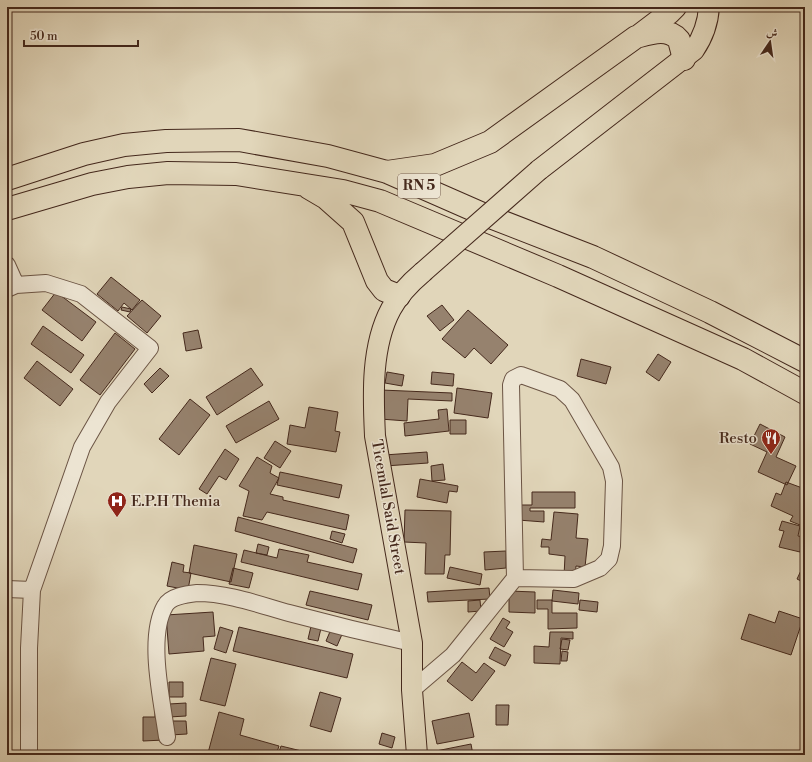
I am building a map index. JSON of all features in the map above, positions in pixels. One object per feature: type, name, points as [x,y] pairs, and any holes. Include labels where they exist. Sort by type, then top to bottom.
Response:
[{"type":"highway","points":[[387,172],[435,165],[490,142],[669,13],[675,7]]},
{"type":"highway","points":[[636,37],[653,33],[669,32],[679,40],[684,59]]},
{"type":"highway","name":"RN 5","points":[[7,179],[84,154],[124,145],[207,139],[239,140],[296,149],[387,172],[485,215],[593,257],[710,312],[805,361]]},
{"type":"highway","name":"RN 5","points":[[7,209],[92,184],[128,177],[168,173],[262,176],[343,191],[380,201],[558,276],[744,359],[805,393]]},
{"type":"highway","points":[[295,182],[326,198],[353,222],[377,281],[384,290],[399,296]]},
{"type":"highway","points":[[353,222],[354,216],[359,210],[372,203],[380,201]]},
{"type":"main road","name":"Ticemlal Said Street","points":[[417,755],[412,690],[412,643],[375,436],[373,406],[378,348],[390,310],[399,296],[423,272],[539,170],[694,50],[702,39],[706,28],[709,7]]},
{"type":"street","points":[[7,265],[10,288],[46,283],[81,294],[150,348],[108,402],[82,447],[32,590],[29,648],[29,755]]},
{"type":"street","points":[[412,690],[453,655],[514,578],[511,384],[513,379],[521,374],[560,389],[572,400],[611,467],[614,481],[612,546],[609,559],[600,568],[574,579],[514,578]]},
{"type":"street","points":[[7,589],[32,590]]},
{"type":"street","points":[[167,737],[156,646],[158,621],[165,604],[179,596],[198,593],[231,597],[344,628],[412,643]]},
{"type":"building","points":[[111,277],[140,300],[132,310],[124,303],[118,311],[97,294]]},
{"type":"building","points":[[56,292],[96,322],[82,341],[42,310]]},
{"type":"building","points":[[142,300],[161,316],[147,333],[127,316]]},
{"type":"building","points":[[442,305],[454,320],[440,331],[427,316]]},
{"type":"building","points":[[122,307],[131,309],[130,312],[121,310]]},
{"type":"building","points":[[468,310],[508,345],[491,364],[474,348],[465,358],[442,339]]},
{"type":"building","points":[[43,326],[84,355],[71,373],[31,344]]},
{"type":"building","points":[[198,330],[202,348],[186,351],[183,333]]},
{"type":"building","points":[[115,333],[135,349],[100,395],[80,380]]},
{"type":"building","points":[[658,354],[671,362],[659,381],[646,372]]},
{"type":"building","points":[[581,359],[611,367],[606,384],[577,376]]},
{"type":"building","points":[[37,361],[73,389],[60,406],[24,378]]},
{"type":"building","points":[[160,368],[169,376],[152,393],[144,384]]},
{"type":"building","points":[[251,368],[263,385],[217,415],[206,397]]},
{"type":"building","points":[[387,372],[404,375],[402,386],[385,383]]},
{"type":"building","points":[[432,372],[454,374],[453,386],[431,384]]},
{"type":"building","points":[[457,388],[492,393],[488,418],[454,413]]},
{"type":"building","points":[[381,390],[452,393],[452,401],[408,399],[407,421],[380,419]]},
{"type":"building","points":[[190,399],[210,415],[179,455],[159,439]]},
{"type":"building","points":[[269,401],[279,419],[236,443],[226,426]]},
{"type":"building","points":[[309,407],[338,412],[335,431],[340,432],[336,452],[287,444],[290,425],[305,428]]},
{"type":"building","points":[[447,409],[449,431],[405,436],[404,423],[439,419],[438,410]]},
{"type":"building","points":[[450,420],[466,420],[466,434],[450,434]]},
{"type":"building","name":"Resto","points":[[760,424],[785,437],[776,457],[796,466],[787,485],[758,472],[767,452],[750,444]]},
{"type":"building","points":[[275,441],[291,451],[280,468],[264,458]]},
{"type":"building","points":[[225,449],[239,459],[226,480],[219,476],[207,494],[199,489]]},
{"type":"building","points":[[427,452],[428,463],[385,466],[384,455]]},
{"type":"building","points":[[257,457],[272,466],[270,473],[279,478],[270,494],[283,497],[283,500],[349,515],[346,530],[267,512],[262,520],[243,516],[249,491],[239,486]]},
{"type":"building","points":[[443,464],[445,480],[432,481],[431,466]]},
{"type":"building","points":[[280,472],[342,485],[339,498],[277,485]]},
{"type":"building","points":[[420,479],[458,486],[457,492],[449,491],[447,503],[417,497]]},
{"type":"building","points":[[786,482],[805,489],[805,512],[800,525],[790,521],[793,516],[771,506],[776,493],[781,495]]},
{"type":"building","points":[[532,492],[575,492],[575,508],[530,508],[530,511],[544,511],[544,522],[518,520],[518,505],[532,505]]},
{"type":"building","points":[[405,510],[451,511],[450,555],[445,555],[444,574],[425,574],[426,543],[404,542]]},
{"type":"building","points":[[554,512],[578,514],[576,538],[588,539],[585,567],[576,566],[575,577],[564,576],[565,556],[549,554],[549,547],[541,547],[542,539],[551,540]]},
{"type":"building","points":[[238,517],[357,549],[353,563],[235,531]]},
{"type":"building","points":[[782,521],[800,526],[798,536],[804,537],[800,552],[779,547],[784,531],[779,530]]},
{"type":"building","points":[[332,531],[345,534],[342,543],[330,539]]},
{"type":"building","points":[[258,544],[269,547],[267,555],[256,553]]},
{"type":"building","points":[[194,545],[237,554],[231,582],[189,573]]},
{"type":"building","points":[[279,549],[309,555],[307,562],[362,574],[358,590],[241,562],[244,550],[277,558]]},
{"type":"building","points":[[506,551],[506,568],[485,570],[484,552]]},
{"type":"building","points":[[172,562],[184,565],[183,572],[191,573],[188,590],[167,586]]},
{"type":"building","points":[[805,562],[805,583],[797,579]]},
{"type":"building","points":[[450,567],[482,574],[480,585],[447,578]]},
{"type":"building","points":[[233,568],[253,573],[249,588],[229,584]]},
{"type":"building","points":[[489,588],[490,599],[428,602],[427,592]]},
{"type":"building","points":[[553,590],[579,593],[578,604],[552,601]]},
{"type":"building","points":[[310,591],[372,605],[368,620],[306,605]]},
{"type":"building","points":[[509,591],[535,592],[535,613],[509,612]]},
{"type":"building","points":[[480,600],[481,611],[468,612],[468,601]]},
{"type":"building","points":[[537,600],[552,600],[552,613],[577,613],[577,628],[548,629],[548,609],[537,609]]},
{"type":"building","points":[[580,600],[598,602],[597,612],[579,610]]},
{"type":"building","points":[[779,611],[803,619],[791,655],[741,639],[749,614],[775,623]]},
{"type":"building","points":[[213,612],[215,636],[203,637],[204,651],[169,654],[166,615]]},
{"type":"building","points":[[503,618],[510,622],[506,628],[513,632],[504,647],[490,639]]},
{"type":"building","points":[[312,622],[322,624],[318,641],[308,639]]},
{"type":"building","points":[[220,627],[233,631],[226,653],[214,649]]},
{"type":"building","points":[[239,627],[353,654],[347,678],[233,651]]},
{"type":"building","points":[[332,627],[343,632],[337,646],[326,641]]},
{"type":"building","points":[[550,632],[573,632],[573,639],[561,638],[560,664],[534,663],[534,646],[549,647]]},
{"type":"building","points":[[562,639],[570,640],[568,650],[560,649]]},
{"type":"building","points":[[495,647],[511,655],[505,666],[489,658]]},
{"type":"building","points":[[562,651],[568,652],[567,661],[561,661]]},
{"type":"building","points":[[211,658],[236,664],[225,706],[200,700]]},
{"type":"building","points":[[462,662],[476,673],[484,663],[495,671],[472,701],[447,681]]},
{"type":"building","points":[[169,682],[183,682],[183,697],[169,697]]},
{"type":"building","points":[[320,692],[341,698],[331,732],[310,726]]},
{"type":"building","points":[[186,703],[186,716],[169,717],[169,704]]},
{"type":"building","points":[[496,705],[509,705],[508,725],[496,725]]},
{"type":"building","points":[[155,711],[163,711],[164,740],[143,741],[143,717],[155,717]]},
{"type":"building","points":[[219,712],[244,719],[240,735],[279,746],[276,755],[214,755],[208,753]]},
{"type":"building","points":[[469,713],[474,737],[437,744],[432,721]]},
{"type":"building","points":[[170,721],[186,721],[187,734],[170,735]]},
{"type":"building","points":[[382,733],[395,737],[392,748],[379,744]]},
{"type":"building","points":[[471,744],[473,755],[421,754]]},
{"type":"building","points":[[281,746],[318,755],[278,755]]},
{"type":"building","points":[[152,751],[173,755],[151,755]]},
{"type":"building","points":[[384,751],[398,755],[383,755]]},
{"type":"place","name":"Resto","points":[[771,455]]},
{"type":"place","name":"E.P.H Thenia","points":[[117,518]]}]
